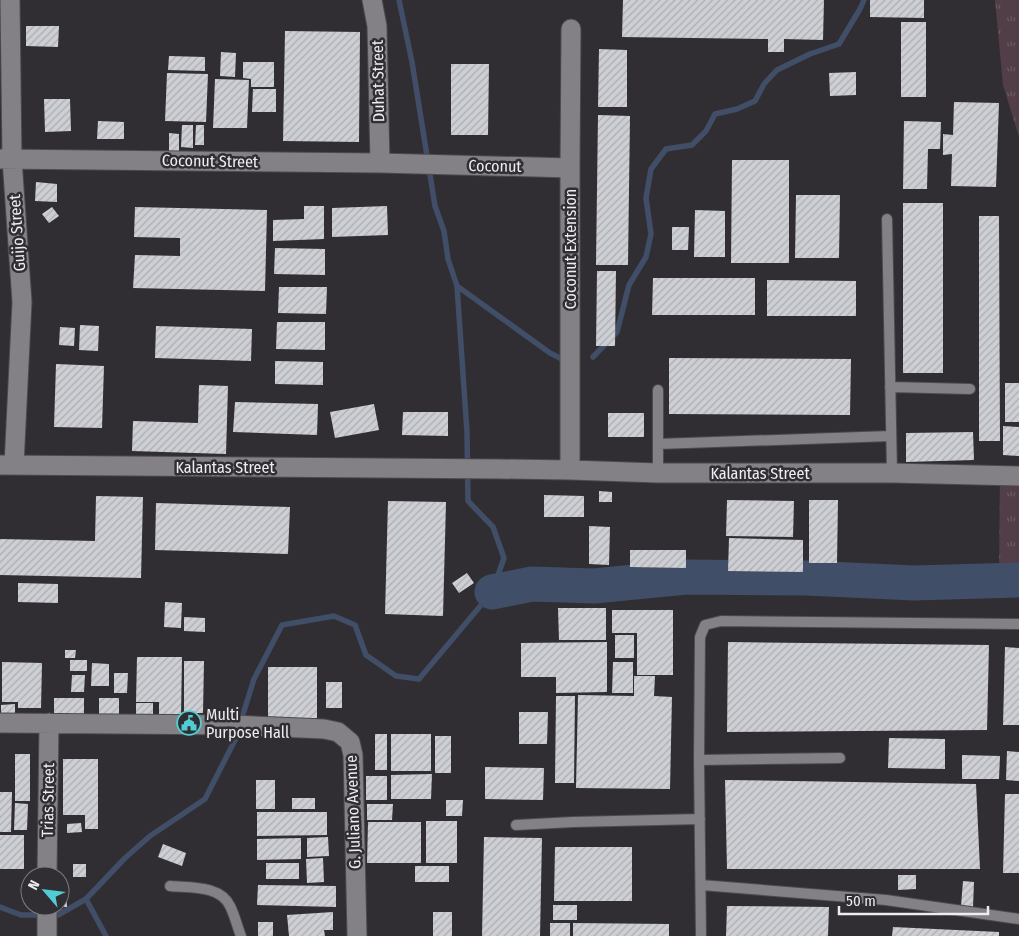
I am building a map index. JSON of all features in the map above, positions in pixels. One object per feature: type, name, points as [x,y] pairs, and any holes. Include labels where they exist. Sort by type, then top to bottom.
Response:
[{"type":"street","name":"Guijo Street","points":[[7,465],[22,302],[6,159],[10,0]]},
{"type":"street","name":"Duhat Street","points":[[372,0],[377,26],[380,163]]},
{"type":"street","name":"Coconut Extension","points":[[570,470],[571,29]]},
{"type":"street","name":"Coconut Street","points":[[6,159],[421,164]]},
{"type":"street","name":"Coconut","points":[[421,164],[570,168]]},
{"type":"street","name":"Kalantas Street","points":[[7,465],[449,468],[658,474],[892,473],[1019,476]]},
{"type":"street","name":"G. Juliano Avenue","points":[[0,723],[232,724],[324,729],[338,732],[350,742],[353,755],[356,936]]},
{"type":"street","name":"Trias Street","points":[[47,866],[49,723]]},
{"type":"lane","points":[[887,219],[892,473]]},
{"type":"lane","points":[[890,387],[970,389]]},
{"type":"lane","points":[[658,390],[658,474]]},
{"type":"lane","points":[[658,444],[891,436]]},
{"type":"lane","points":[[701,936],[700,637],[705,626],[721,621],[1019,624]]},
{"type":"lane","points":[[699,760],[840,758]]},
{"type":"lane","points":[[516,825],[700,819]]},
{"type":"lane","points":[[702,885],[862,897],[1019,920]]},
{"type":"lane","points":[[170,886],[208,890],[221,895],[230,905],[240,936]]},
{"type":"green space","points":[[995,0],[1019,0],[1019,137],[1003,85]]},
{"type":"green space","points":[[1000,472],[1019,472],[1019,576],[999,576]]},
{"type":"building","points":[[623,0],[824,0],[823,40],[784,39],[784,52],[768,52],[768,39],[622,37]]},
{"type":"building","points":[[870,0],[924,0],[924,18],[870,17]]},
{"type":"building","points":[[901,22],[926,22],[926,97],[901,97]]},
{"type":"building","points":[[26,26],[59,26],[58,47],[26,46]]},
{"type":"building","points":[[285,31],[360,32],[359,142],[283,141]]},
{"type":"building","points":[[599,49],[627,50],[627,107],[598,107]]},
{"type":"building","points":[[221,52],[236,53],[235,77],[220,76]]},
{"type":"building","points":[[169,56],[205,57],[205,71],[168,70]]},
{"type":"building","points":[[243,62],[274,62],[274,87],[251,87],[251,79],[243,78]]},
{"type":"building","points":[[451,64],[489,64],[488,135],[451,135]]},
{"type":"building","points":[[856,72],[856,95],[830,96],[829,73]]},
{"type":"building","points":[[167,73],[208,74],[206,122],[165,121]]},
{"type":"building","points":[[215,79],[249,80],[247,128],[213,128]]},
{"type":"building","points":[[253,89],[276,89],[276,112],[252,112]]},
{"type":"building","points":[[44,99],[70,99],[71,131],[45,132]]},
{"type":"building","points":[[954,102],[999,103],[996,187],[951,186],[952,154],[943,155],[943,134],[953,135]]},
{"type":"building","points":[[598,115],[630,116],[628,265],[596,265]]},
{"type":"building","points":[[98,121],[124,122],[124,139],[97,139]]},
{"type":"building","points":[[904,121],[941,122],[940,149],[928,149],[927,189],[903,189]]},
{"type":"building","points":[[182,125],[193,125],[193,148],[181,147]]},
{"type":"building","points":[[196,125],[204,125],[204,145],[195,145]]},
{"type":"building","points":[[169,133],[179,134],[179,152],[169,152]]},
{"type":"building","points":[[732,160],[789,160],[789,263],[731,263]]},
{"type":"building","points":[[36,182],[57,184],[57,202],[35,201]]},
{"type":"building","points":[[796,195],[840,195],[839,258],[795,258]]},
{"type":"building","points":[[903,203],[943,203],[943,373],[903,373]]},
{"type":"building","points":[[304,206],[324,206],[324,239],[273,241],[273,220],[304,219]]},
{"type":"building","points":[[387,206],[388,235],[332,237],[332,208]]},
{"type":"building","points":[[52,207],[59,216],[49,223],[42,214]]},
{"type":"building","points":[[135,207],[267,210],[265,291],[133,288],[135,255],[180,256],[180,238],[134,237]]},
{"type":"building","points":[[695,210],[725,211],[725,257],[694,257]]},
{"type":"building","points":[[979,216],[999,216],[1000,441],[979,441]]},
{"type":"building","points":[[672,227],[689,227],[688,250],[672,250]]},
{"type":"building","points":[[275,248],[325,249],[325,275],[274,274]]},
{"type":"building","points":[[597,271],[616,271],[615,346],[596,346]]},
{"type":"building","points":[[653,278],[755,278],[755,315],[652,315]]},
{"type":"building","points":[[767,280],[856,281],[856,316],[767,316]]},
{"type":"building","points":[[279,287],[327,287],[326,314],[278,313]]},
{"type":"building","points":[[277,322],[325,322],[325,350],[276,349]]},
{"type":"building","points":[[80,325],[99,326],[98,351],[79,350]]},
{"type":"building","points":[[156,326],[252,329],[251,361],[155,358]]},
{"type":"building","points":[[60,327],[75,328],[74,346],[59,345]]},
{"type":"building","points":[[669,358],[851,359],[850,415],[669,414]]},
{"type":"building","points":[[275,361],[323,362],[323,385],[275,384]]},
{"type":"building","points":[[56,364],[104,366],[102,428],[54,427]]},
{"type":"building","points":[[1005,383],[1019,383],[1019,422],[1005,422]]},
{"type":"building","points":[[199,385],[228,386],[226,454],[132,451],[133,421],[198,423]]},
{"type":"building","points":[[235,402],[318,404],[317,435],[233,432]]},
{"type":"building","points":[[374,404],[379,430],[335,438],[330,412]]},
{"type":"building","points":[[403,412],[448,412],[448,436],[402,435]]},
{"type":"building","points":[[608,413],[644,413],[644,437],[608,437]]},
{"type":"building","points":[[1003,426],[1019,427],[1019,456],[1003,455]]},
{"type":"building","points":[[973,432],[974,460],[906,462],[906,433]]},
{"type":"building","points":[[599,491],[612,492],[612,502],[599,502]]},
{"type":"building","points":[[544,495],[584,496],[584,517],[544,517]]},
{"type":"building","points":[[96,496],[143,497],[141,578],[0,575],[0,539],[95,541]]},
{"type":"building","points":[[727,500],[794,501],[793,537],[726,536]]},
{"type":"building","points":[[809,500],[838,500],[837,563],[809,563]]},
{"type":"building","points":[[388,501],[446,502],[443,616],[385,614]]},
{"type":"building","points":[[156,503],[290,507],[288,554],[155,550]]},
{"type":"building","points":[[589,526],[610,527],[609,565],[589,564]]},
{"type":"building","points":[[729,538],[803,540],[803,572],[728,571]]},
{"type":"building","points":[[630,550],[686,550],[686,568],[630,567]]},
{"type":"building","points":[[467,573],[474,583],[459,593],[452,583]]},
{"type":"building","points":[[18,583],[58,584],[58,603],[18,602]]},
{"type":"building","points":[[165,602],[182,603],[181,628],[164,627]]},
{"type":"building","points":[[558,608],[606,608],[606,640],[559,640]]},
{"type":"building","points":[[612,610],[673,610],[673,675],[637,675],[637,633],[612,633]]},
{"type":"building","points":[[184,617],[205,618],[205,632],[184,631]]},
{"type":"building","points":[[615,635],[634,635],[634,658],[615,658]]},
{"type":"building","points":[[607,642],[607,692],[556,693],[556,677],[521,677],[521,643]]},
{"type":"building","points":[[728,642],[989,645],[987,730],[727,732]]},
{"type":"building","points":[[1005,647],[1019,648],[1019,725],[1003,725]]},
{"type":"building","points":[[65,650],[76,650],[75,658],[65,658]]},
{"type":"building","points":[[137,657],[182,657],[181,715],[159,715],[159,702],[136,702]]},
{"type":"building","points":[[70,660],[87,660],[87,671],[70,671]]},
{"type":"building","points":[[184,661],[204,661],[203,713],[184,713]]},
{"type":"building","points":[[2,662],[42,663],[41,708],[18,708],[18,702],[2,702]]},
{"type":"building","points":[[613,662],[633,662],[633,693],[612,693]]},
{"type":"building","points":[[92,663],[109,664],[109,686],[91,686]]},
{"type":"building","points":[[268,667],[317,667],[317,718],[268,718]]},
{"type":"building","points":[[114,673],[128,673],[127,693],[114,693]]},
{"type":"building","points":[[72,675],[85,675],[84,692],[71,692]]},
{"type":"building","points":[[634,676],[655,676],[654,696],[672,697],[670,789],[576,788],[578,695],[634,696]]},
{"type":"building","points":[[326,682],[342,682],[342,708],[326,708]]},
{"type":"building","points":[[556,696],[575,696],[574,783],[555,783]]},
{"type":"building","points":[[54,698],[84,698],[84,718],[54,718]]},
{"type":"building","points":[[99,698],[119,698],[119,715],[99,715]]},
{"type":"building","points":[[136,703],[153,703],[153,717],[136,717]]},
{"type":"building","points":[[15,704],[15,719],[1,718],[1,705]]},
{"type":"building","points":[[519,712],[548,712],[547,744],[519,744]]},
{"type":"building","points":[[375,734],[387,734],[387,770],[375,770]]},
{"type":"building","points":[[391,734],[431,734],[431,771],[391,771]]},
{"type":"building","points":[[435,736],[451,736],[451,773],[435,773]]},
{"type":"building","points":[[889,738],[945,739],[945,769],[888,768]]},
{"type":"building","points":[[1007,751],[1019,752],[1019,781],[1006,780]]},
{"type":"building","points":[[15,754],[30,754],[30,801],[15,801]]},
{"type":"building","points":[[962,755],[1000,756],[999,779],[962,779]]},
{"type":"building","points":[[63,759],[98,759],[98,829],[85,829],[85,815],[63,815]]},
{"type":"building","points":[[485,767],[544,768],[543,800],[485,799]]},
{"type":"building","points":[[432,774],[431,799],[391,799],[391,775]]},
{"type":"building","points":[[366,776],[387,776],[387,800],[366,800]]},
{"type":"building","points":[[256,780],[275,780],[275,809],[256,809]]},
{"type":"building","points":[[725,780],[976,784],[980,869],[727,869]]},
{"type":"building","points":[[0,792],[12,792],[11,832],[0,832]]},
{"type":"building","points":[[1005,794],[1019,794],[1019,873],[1003,873]]},
{"type":"building","points":[[292,798],[315,798],[315,809],[292,809]]},
{"type":"building","points":[[446,800],[463,800],[462,816],[446,816]]},
{"type":"building","points":[[15,803],[28,804],[27,830],[14,830]]},
{"type":"building","points":[[367,804],[393,804],[392,820],[367,820]]},
{"type":"building","points":[[257,812],[327,812],[327,835],[257,836]]},
{"type":"building","points":[[426,821],[457,821],[457,863],[426,863]]},
{"type":"building","points":[[368,822],[421,822],[421,863],[367,863]]},
{"type":"building","points":[[81,823],[82,832],[67,833],[67,824]]},
{"type":"building","points":[[0,835],[24,835],[24,866],[20,866],[20,869],[0,869]]},
{"type":"building","points":[[328,837],[329,856],[307,857],[307,838]]},
{"type":"building","points":[[484,837],[542,838],[540,936],[482,936]]},
{"type":"building","points":[[301,838],[301,859],[257,860],[257,839]]},
{"type":"building","points":[[163,844],[186,853],[182,866],[158,857]]},
{"type":"building","points":[[555,847],[632,847],[632,901],[554,901]]},
{"type":"building","points":[[323,858],[324,882],[307,883],[306,859]]},
{"type":"building","points":[[266,863],[299,863],[299,879],[266,879]]},
{"type":"building","points":[[73,864],[86,864],[86,877],[73,877]]},
{"type":"building","points":[[415,866],[449,866],[449,882],[415,882]]},
{"type":"building","points":[[898,875],[916,875],[916,889],[898,890]]},
{"type":"building","points":[[963,881],[974,882],[973,907],[961,906]]},
{"type":"building","points":[[258,885],[336,886],[336,907],[257,905]]},
{"type":"building","points":[[553,905],[577,905],[577,920],[553,920]]},
{"type":"building","points":[[727,906],[829,907],[828,936],[726,936]]},
{"type":"building","points":[[333,912],[333,930],[324,930],[325,936],[289,936],[287,915]]},
{"type":"building","points":[[433,912],[452,912],[452,936],[433,936]]},
{"type":"building","points":[[258,922],[273,922],[273,936],[258,936]]},
{"type":"building","points":[[550,923],[570,923],[570,936],[550,936]]},
{"type":"building","points":[[573,923],[669,924],[669,936],[573,936]]},
{"type":"building","points":[[893,927],[999,932],[999,936],[892,936]]},
{"type":"waterway","points":[[0,907],[21,915],[58,915],[86,899],[125,858],[150,836],[205,799],[235,740],[254,679],[282,625],[334,616],[355,625],[366,655],[396,676],[419,679],[492,592],[504,558],[493,527],[468,501],[467,432],[457,286],[448,259],[444,231],[435,206],[412,62],[399,0]]},
{"type":"waterway","points":[[593,357],[617,332],[629,285],[646,257],[651,234],[646,198],[651,169],[666,149],[692,145],[706,131],[715,114],[737,109],[755,101],[764,84],[777,70],[810,54],[839,44],[864,0]]},
{"type":"waterway","points":[[457,286],[550,353],[562,359]]},
{"type":"waterway","points":[[492,592],[532,584],[594,586],[686,577],[806,578],[914,583],[1019,580]]},
{"type":"waterway","points":[[86,899],[106,936]]},
{"type":"place","name":"Multi Purpose Hall","points":[[189,723]]}]
